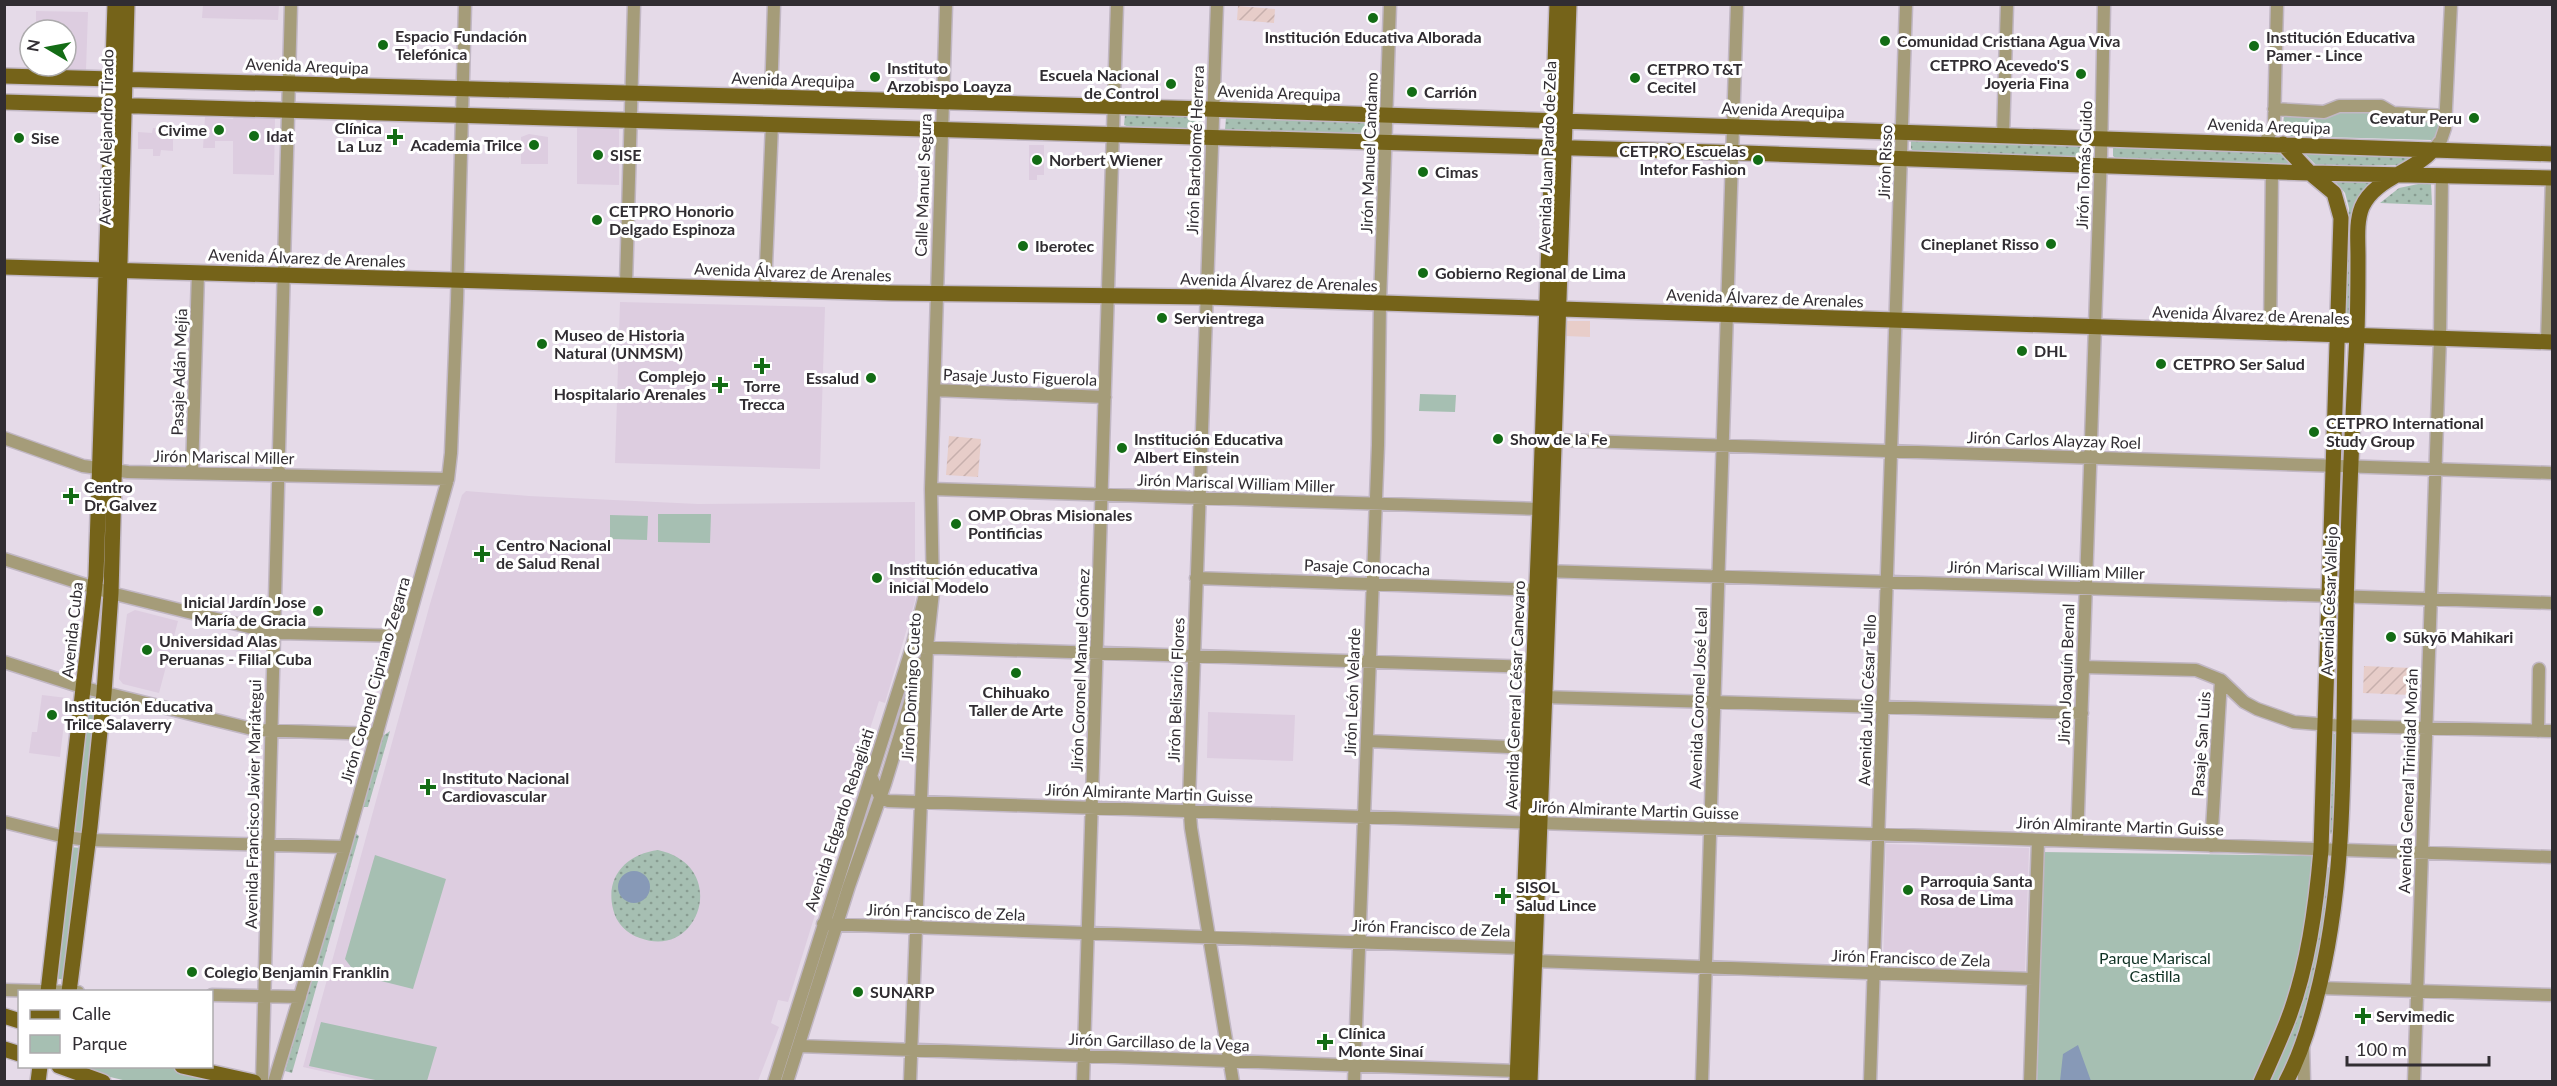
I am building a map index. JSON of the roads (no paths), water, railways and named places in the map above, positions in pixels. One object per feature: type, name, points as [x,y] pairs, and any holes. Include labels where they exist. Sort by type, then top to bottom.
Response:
[{"type":"main road","name":"Avenida Alejandro Tirado","points":[[115,4],[119,79]]},
{"type":"main road","name":"Avenida Alejandro Tirado","points":[[114,270],[119,79],[127,4]]},
{"type":"main road","name":"Avenida Juan Pardo de Zela","points":[[1554,310],[1559,147],[1557,4]]},
{"type":"main road","name":"Avenida Juan Pardo de Zela","points":[[1559,121],[1569,4]]},
{"type":"main road","name":"Avenida Arequipa","points":[[4,76],[1213,109],[2553,154]]},
{"type":"main road","points":[[4,102],[2552,178]]},
{"type":"main road","name":"Avenida César Vallejo","points":[[2261,1082],[2288,1020],[2303,965],[2317,893],[2321,850],[2341,218],[2334,193],[2283,144]]},
{"type":"main road","name":"Avenida César Vallejo","points":[[2286,1082],[2303,1044],[2319,988],[2331,924],[2340,851],[2346,596],[2357,336],[2358,221],[2361,210],[2373,191],[2418,164],[2433,150]]},
{"type":"main road","name":"Avenida Álvarez de Arenales","points":[[4,267],[765,290],[1206,297],[2550,342]]},
{"type":"main road","name":"Avenida Cuba","points":[[48,990],[85,688],[107,470],[114,270]]},
{"type":"main road","name":"Avenida General César Canevaro","points":[[1530,1082],[1534,961],[1531,747],[1537,590],[1544,571],[1555,441],[1554,310]]},
{"type":"main road","name":"Avenida General César Canevaro","points":[[1517,1076],[1522,948],[1544,697],[1544,571],[1540,509],[1554,310]]},
{"type":"main road","name":"Avenida Cuba","points":[[69,990],[104,693],[111,593],[107,470]]},
{"type":"main road","points":[[64,1068],[103,1082]]},
{"type":"main road","points":[[191,1068],[254,1082]]},
{"type":"street","name":"Avenida Francisco Javier Mariátegui","points":[[262,1082],[291,4]]},
{"type":"street","name":"Jirón Coronel Cipriano Zegarra","points":[[274,1082],[345,847],[448,479],[452,444],[458,280],[465,4]]},
{"type":"street","points":[[626,284],[634,4]]},
{"type":"street","points":[[771,97],[774,4]]},
{"type":"street","name":"Calle Manuel Segura","points":[[936,294],[946,4]]},
{"type":"street","name":"Jirón Coronel Manuel Gómez","points":[[1083,1082],[1118,4]]},
{"type":"street","name":"Jirón Bartolomé Herrera","points":[[1206,297],[1217,4]]},
{"type":"street","name":"Jirón Manuel Candamo","points":[[1380,303],[1390,4]]},
{"type":"street","name":"Avenida Coronel José Leal","points":[[1702,1082],[1737,4]]},
{"type":"street","name":"Jirón Risso","points":[[1897,321],[1906,4]]},
{"type":"street","points":[[2003,136],[2007,4]]},
{"type":"street","name":"Jirón Tomás Guido","points":[[2094,327],[2101,164],[2104,4]]},
{"type":"street","points":[[2277,4],[2274,126],[2283,144]]},
{"type":"street","points":[[2451,4],[2444,134],[2446,142],[2454,150]]},
{"type":"street","points":[[2274,109],[2324,112],[2339,106],[2381,106],[2393,113],[2446,116]]},
{"type":"street","points":[[765,290],[772,124]]},
{"type":"street","points":[[2264,144],[2274,126]]},
{"type":"street","points":[[2433,150],[2444,134]]},
{"type":"street","points":[[2270,334],[2272,171]]},
{"type":"street","name":"Avenida General Trinidad Morán","points":[[2414,1082],[2440,338],[2442,175]]},
{"type":"street","points":[[2550,342],[2552,178]]},
{"type":"street","name":"Pasaje Adán Mejía","points":[[192,473],[198,273]]},
{"type":"street","name":"Jirón Domingo Cueto","points":[[910,1082],[927,647],[933,592],[931,489],[936,294]]},
{"type":"street","name":"Jirón Belisario Flores","points":[[1206,297],[1192,657],[1190,811],[1233,1082]]},
{"type":"street","name":"Jirón León Velarde","points":[[1354,1082],[1376,504],[1380,303]]},
{"type":"street","name":"Avenida Julio César Tello","points":[[1870,1082],[1897,321]]},
{"type":"street","name":"Jirón Joaquín Bernal","points":[[2077,841],[2094,327]]},
{"type":"street","name":"Pasaje Justo Figuerola","points":[[934,390],[1105,396]]},
{"type":"street","name":"Jirón Mariscal Miller","points":[[4,438],[83,466],[107,470],[448,479]]},
{"type":"street","name":"Jirón Carlos Alayzay Roel","points":[[1555,441],[2553,473]]},
{"type":"street","name":"Jirón Mariscal William Miller","points":[[931,489],[1540,509]]},
{"type":"street","points":[[4,559],[95,589],[274,632],[404,636]]},
{"type":"street","name":"Avenida Edgardo Rebagliati","points":[[774,1082],[912,646],[931,568]]},
{"type":"street","name":"Jirón Mariscal William Miller","points":[[1544,571],[2553,603]]},
{"type":"street","name":"Pasaje Conocacha","points":[[1196,578],[1537,590]]},
{"type":"street","points":[[912,646],[1534,667]]},
{"type":"street","name":"Avenida Edgardo Rebagliati","points":[[787,1082],[927,647]]},
{"type":"street","points":[[4,662],[85,688],[256,730],[376,734]]},
{"type":"street","points":[[2083,667],[2196,670],[2222,680],[2244,702],[2268,714],[2294,722],[2426,729],[2553,731]]},
{"type":"street","points":[[2538,731],[2539,669]]},
{"type":"street","name":"Pasaje San Luis","points":[[2211,846],[2222,680]]},
{"type":"street","points":[[1544,697],[2082,713]]},
{"type":"street","points":[[887,722],[904,719],[924,723]]},
{"type":"street","points":[[1367,741],[1531,747]]},
{"type":"street","points":[[871,776],[880,797]]},
{"type":"street","name":"Jirón Almirante Martin Guisse","points":[[880,797],[888,801],[2553,858]]},
{"type":"street","points":[[4,822],[65,837],[88,840],[345,847]]},
{"type":"street","points":[[2030,1082],[2038,840]]},
{"type":"street","name":"Jirón Francisco de Zela","points":[[823,924],[1522,948],[1534,961],[2033,979]]},
{"type":"street","points":[[2319,988],[2553,995]]},
{"type":"street","points":[[213,995],[300,997]]},
{"type":"street","points":[[2303,1044],[2304,1082]]},
{"type":"street","name":"Jirón Garcillaso de la Vega","points":[[799,1046],[1355,1065],[1517,1076]]},
{"type":"water","points":[[634,871],[646,875],[650,887],[646,899],[634,903],[622,899],[618,887],[622,875]]},
{"type":"water","points":[[2078,1045],[2091,1081],[2060,1081],[2063,1054]]},
{"type":"place","name":"Institución Educativa Alborada","points":[[1373,18]]},
{"type":"place","name":"Comunidad Cristiana Agua Viva","points":[[1885,41]]},
{"type":"place","name":"Espacio Fundación Telefónica","points":[[383,45]]},
{"type":"place","name":"Institución Educativa Pamer - Lince","points":[[2254,46]]},
{"type":"place","name":"CETPRO Acevedo'S Joyeria Fina","points":[[2081,74]]},
{"type":"place","name":"Instituto Arzobispo Loayza","points":[[875,77]]},
{"type":"place","name":"CETPRO T&T Cecitel","points":[[1635,78]]},
{"type":"place","name":"Escuela Nacional de Control","points":[[1171,84]]},
{"type":"place","name":"Carrión","points":[[1412,92]]},
{"type":"place","name":"Cevatur Peru","points":[[2474,118]]},
{"type":"place","name":"Civime","points":[[219,130]]},
{"type":"place","name":"Idat","points":[[254,136]]},
{"type":"place","name":"Clínica La Luz","points":[[395,137]]},
{"type":"place","name":"Sise","points":[[19,138]]},
{"type":"place","name":"Academia Trilce","points":[[534,145]]},
{"type":"place","name":"SISE","points":[[598,155]]},
{"type":"place","name":"Norbert Wiener","points":[[1037,160]]},
{"type":"place","name":"CETPRO Escuelas Intefor Fashion","points":[[1758,160]]},
{"type":"place","name":"Cimas","points":[[1423,172]]},
{"type":"place","name":"CETPRO Honorio Delgado Espinoza","points":[[597,220]]},
{"type":"place","name":"Cineplanet Risso","points":[[2051,244]]},
{"type":"place","name":"Iberotec","points":[[1023,246]]},
{"type":"place","name":"Gobierno Regional de Lima","points":[[1423,273]]},
{"type":"place","name":"Servientrega","points":[[1162,318]]},
{"type":"place","name":"Museo de Historia Natural (UNMSM)","points":[[542,344]]},
{"type":"place","name":"DHL","points":[[2022,351]]},
{"type":"place","name":"CETPRO Ser Salud","points":[[2161,364]]},
{"type":"place","name":"Torre Trecca","points":[[762,366]]},
{"type":"place","name":"Essalud","points":[[871,378]]},
{"type":"place","name":"Complejo Hospitalario Arenales","points":[[720,385]]},
{"type":"place","name":"CETPRO International Study Group","points":[[2314,432]]},
{"type":"place","name":"Show de la Fe","points":[[1498,439]]},
{"type":"place","name":"Institución Educativa Albert Einstein","points":[[1122,448]]},
{"type":"place","name":"Centro Dr. Galvez","points":[[71,496]]},
{"type":"place","name":"OMP Obras Misionales Pontificias","points":[[956,524]]},
{"type":"place","name":"Centro Nacional de Salud Renal","points":[[482,554]]},
{"type":"place","name":"Institución educativa inicial Modelo","points":[[877,578]]},
{"type":"place","name":"Inicial Jardín Jose María de Gracia","points":[[318,611]]},
{"type":"place","name":"Sūkyō Mahikari","points":[[2391,637]]},
{"type":"place","name":"Universidad Alas Peruanas - Filial Cuba","points":[[147,650]]},
{"type":"place","name":"Chihuako Taller de Arte","points":[[1016,673]]},
{"type":"place","name":"Institución Educativa Trilce Salaverry","points":[[52,715]]},
{"type":"place","name":"Instituto Nacional Cardiovascular","points":[[428,787]]},
{"type":"place","name":"Parroquia Santa Rosa de Lima","points":[[1908,890]]},
{"type":"place","name":"SISOL Salud Lince","points":[[1503,896]]},
{"type":"place","name":"Colegio Benjamin Franklin","points":[[192,972]]},
{"type":"place","name":"SUNARP","points":[[858,992]]},
{"type":"place","name":"Servimedic","points":[[2363,1016]]},
{"type":"place","name":"Clínica Monte Sinaí","points":[[1325,1042]]},
{"type":"park label","name":"Parque Mariscal Castilla","points":[[2155,967]]}]
